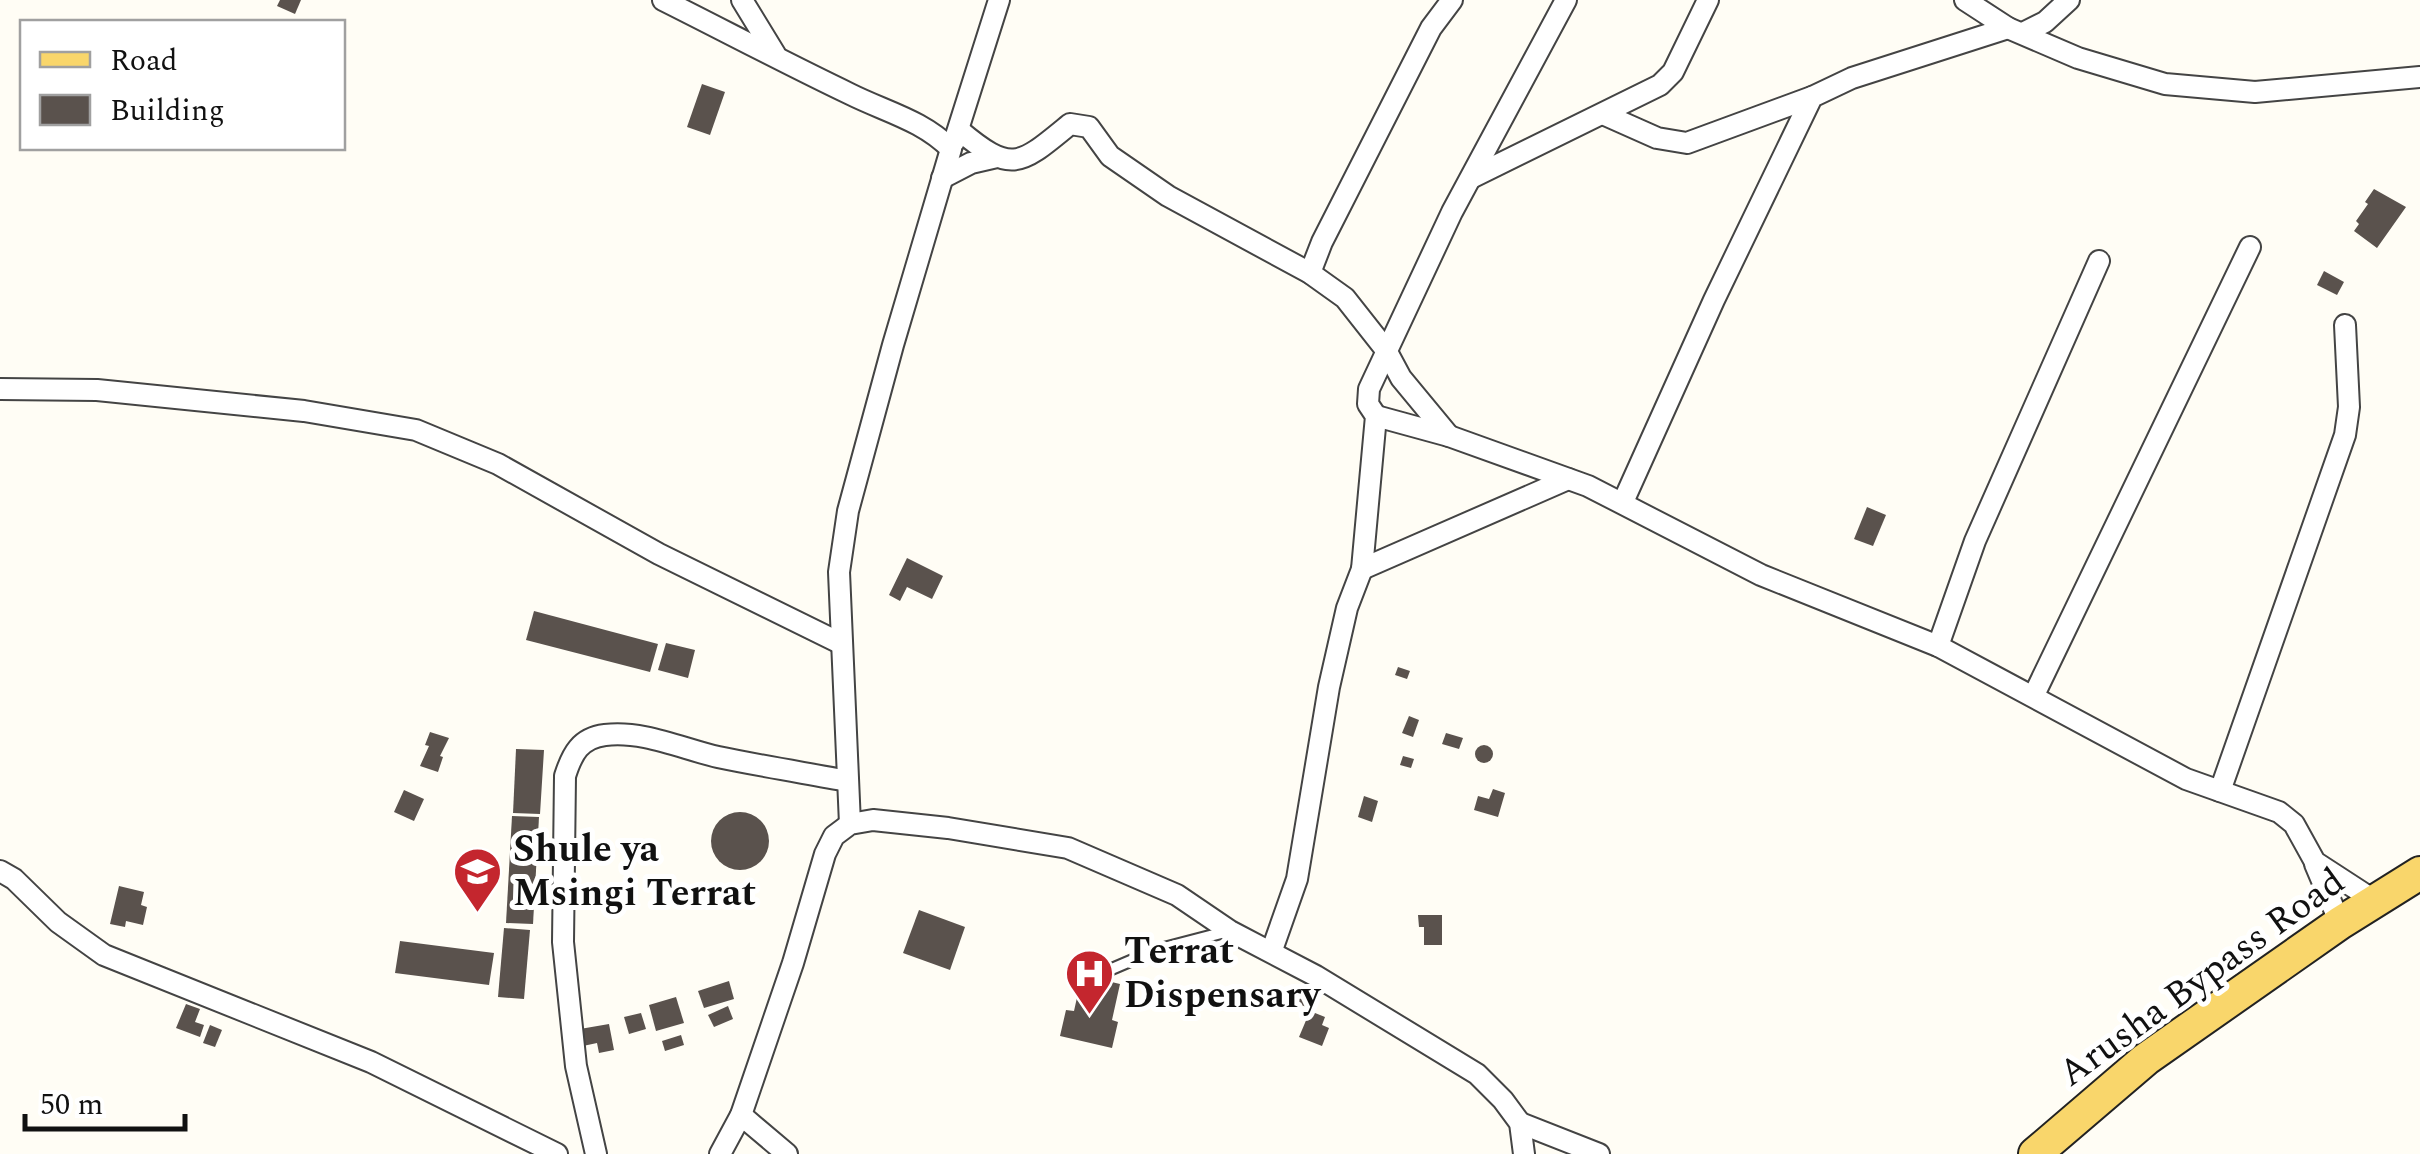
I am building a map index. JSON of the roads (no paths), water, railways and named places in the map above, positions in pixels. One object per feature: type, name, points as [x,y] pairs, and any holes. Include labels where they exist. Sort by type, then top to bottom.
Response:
[{"type":"main road","name":"Arusha Bypass Road","points":[[2035,1154],[2146,1060],[2340,924],[2420,874]]},
{"type":"street","points":[[663,0],[852,96],[997,158],[1024,158],[1070,124],[1084,124],[1123,166],[1168,196],[1310,273],[1345,298],[1386,350],[1401,378],[1449,436]]},
{"type":"street","points":[[742,0],[776,56]]},
{"type":"street","points":[[850,824],[839,572],[848,511],[942,178],[999,0]]},
{"type":"street","points":[[1310,273],[1431,28],[1452,0]]},
{"type":"street","points":[[1272,950],[1297,879],[1328,687],[1347,608],[1362,569],[1376,416],[1368,397],[1386,350],[1470,179],[1566,0]]},
{"type":"street","points":[[1648,133],[1650,106],[1708,0]]},
{"type":"street","points":[[1965,0],[2016,30],[2078,58],[2165,84],[2254,92],[2420,78]]},
{"type":"street","points":[[1604,114],[1670,142],[1687,143],[1812,97],[1852,78],[2045,22],[2070,0]]},
{"type":"street","points":[[1470,179],[1660,85]]},
{"type":"street","points":[[1622,502],[1812,97]]},
{"type":"street","points":[[942,178],[972,163],[997,158]]},
{"type":"street","points":[[2034,695],[2250,247]]},
{"type":"street","points":[[1938,646],[1975,541],[2099,262]]},
{"type":"street","points":[[2220,791],[2345,435],[2349,407],[2345,325]]},
{"type":"street","points":[[0,389],[97,390],[304,410],[416,430],[498,464],[659,554],[840,642]]},
{"type":"street","points":[[1376,416],[1449,436],[1622,502],[1761,575],[1938,646],[2186,779],[2279,812],[2294,824],[2315,862],[2340,924]]},
{"type":"street","points":[[1362,569],[1568,479]]},
{"type":"street","points":[[596,1154],[576,1066],[563,942],[565,776],[572,752],[585,741],[605,735],[630,736],[848,781]]},
{"type":"street","points":[[720,1154],[741,1115],[825,854],[834,836],[850,824],[873,820],[1068,848],[1177,896],[1230,931],[1272,950],[1477,1074],[1520,1124],[1524,1154]]},
{"type":"street","points":[[2315,862],[2375,901]]},
{"type":"street","points":[[0,871],[58,922],[104,955],[372,1062],[557,1154]]},
{"type":"street","points":[[741,1115],[787,1154]]},
{"type":"street","points":[[1520,1124],[1599,1154]]},
{"type":"lane","points":[[1107,971],[1156,950],[1230,931]]},
{"type":"place","name":"Shule ya Msingi Terrat","points":[[478,914]]},
{"type":"place","name":"Terrat Dispensary","points":[[1089,1016]]}]
